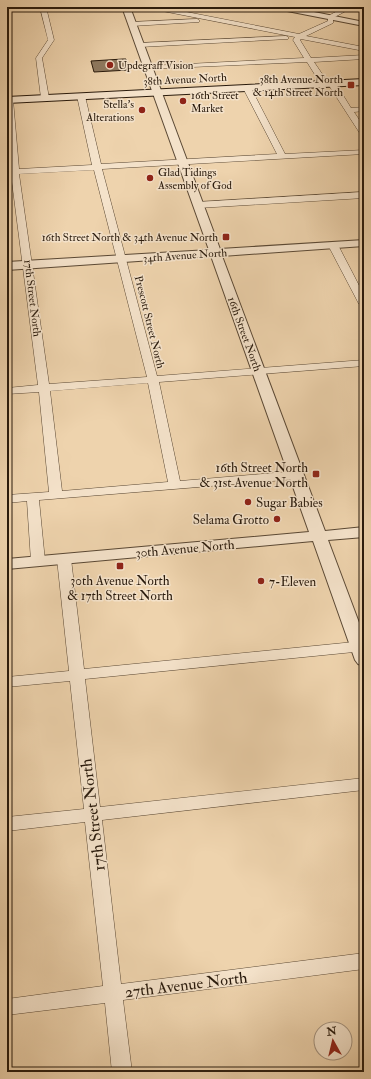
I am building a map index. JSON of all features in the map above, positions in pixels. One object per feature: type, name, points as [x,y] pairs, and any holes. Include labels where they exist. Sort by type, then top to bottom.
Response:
[{"type":"main road","name":"38th Avenue North","points":[[8,100],[364,82]]},
{"type":"street","points":[[43,7],[51,40],[39,58],[45,98]]},
{"type":"street","name":"16th Street North","points":[[126,7],[362,651]]},
{"type":"street","points":[[152,7],[364,49]]},
{"type":"street","points":[[277,7],[364,24]]},
{"type":"street","points":[[330,17],[350,7]]},
{"type":"street","points":[[140,45],[287,38],[300,36],[331,22],[330,17]]},
{"type":"street","points":[[132,24],[219,20]]},
{"type":"street","points":[[300,36],[296,40],[309,60],[349,110],[364,133]]},
{"type":"street","points":[[148,68],[364,57]]},
{"type":"street","points":[[247,88],[282,157]]},
{"type":"street","name":"Prescott Street North","points":[[81,96],[97,167],[153,380],[175,485]]},
{"type":"street","name":"17th Street North","points":[[8,100],[11,172],[29,265],[56,496]]},
{"type":"street","points":[[349,110],[364,109]]},
{"type":"street","points":[[11,172],[364,152]]},
{"type":"street","points":[[198,205],[364,195]]},
{"type":"street","name":"34th Avenue North","points":[[7,266],[364,243]]},
{"type":"street","points":[[333,245],[364,304]]},
{"type":"street","points":[[7,391],[364,363]]},
{"type":"street","points":[[7,499],[297,476]]},
{"type":"street","points":[[33,497],[38,561]]},
{"type":"street","name":"30th Avenue North","points":[[7,564],[364,532]]},
{"type":"street","name":"17th Street North","points":[[64,559],[122,1072]]},
{"type":"street","points":[[7,682],[362,651]]},
{"type":"street","points":[[7,824],[364,784]]},
{"type":"street","name":"27th Avenue North","points":[[7,1007],[364,961]]},
{"type":"building","name":"Updegraff Vision","points":[[126,59],[129,70],[94,72],[91,61]]},
{"type":"place","name":"Updegraff Vision","points":[[110,65]]},
{"type":"place","name":"38th Avenue North & 14th Street North","points":[[351,85]]},
{"type":"place","name":"16th Street Market","points":[[183,101]]},
{"type":"place","name":"Stella's Alterations","points":[[142,110]]},
{"type":"place","name":"Glad Tidings Assembly of God","points":[[150,178]]},
{"type":"place","name":"16th Street North & 34th Avenue North","points":[[226,237]]},
{"type":"place","name":"16th Street North & 31st Avenue North","points":[[316,474]]},
{"type":"place","name":"Sugar Babies","points":[[248,502]]},
{"type":"place","name":"Selama Grotto","points":[[277,519]]},
{"type":"place","name":"30th Avenue North & 17th Street North","points":[[120,566]]},
{"type":"place","name":"7-Eleven","points":[[261,581]]}]
